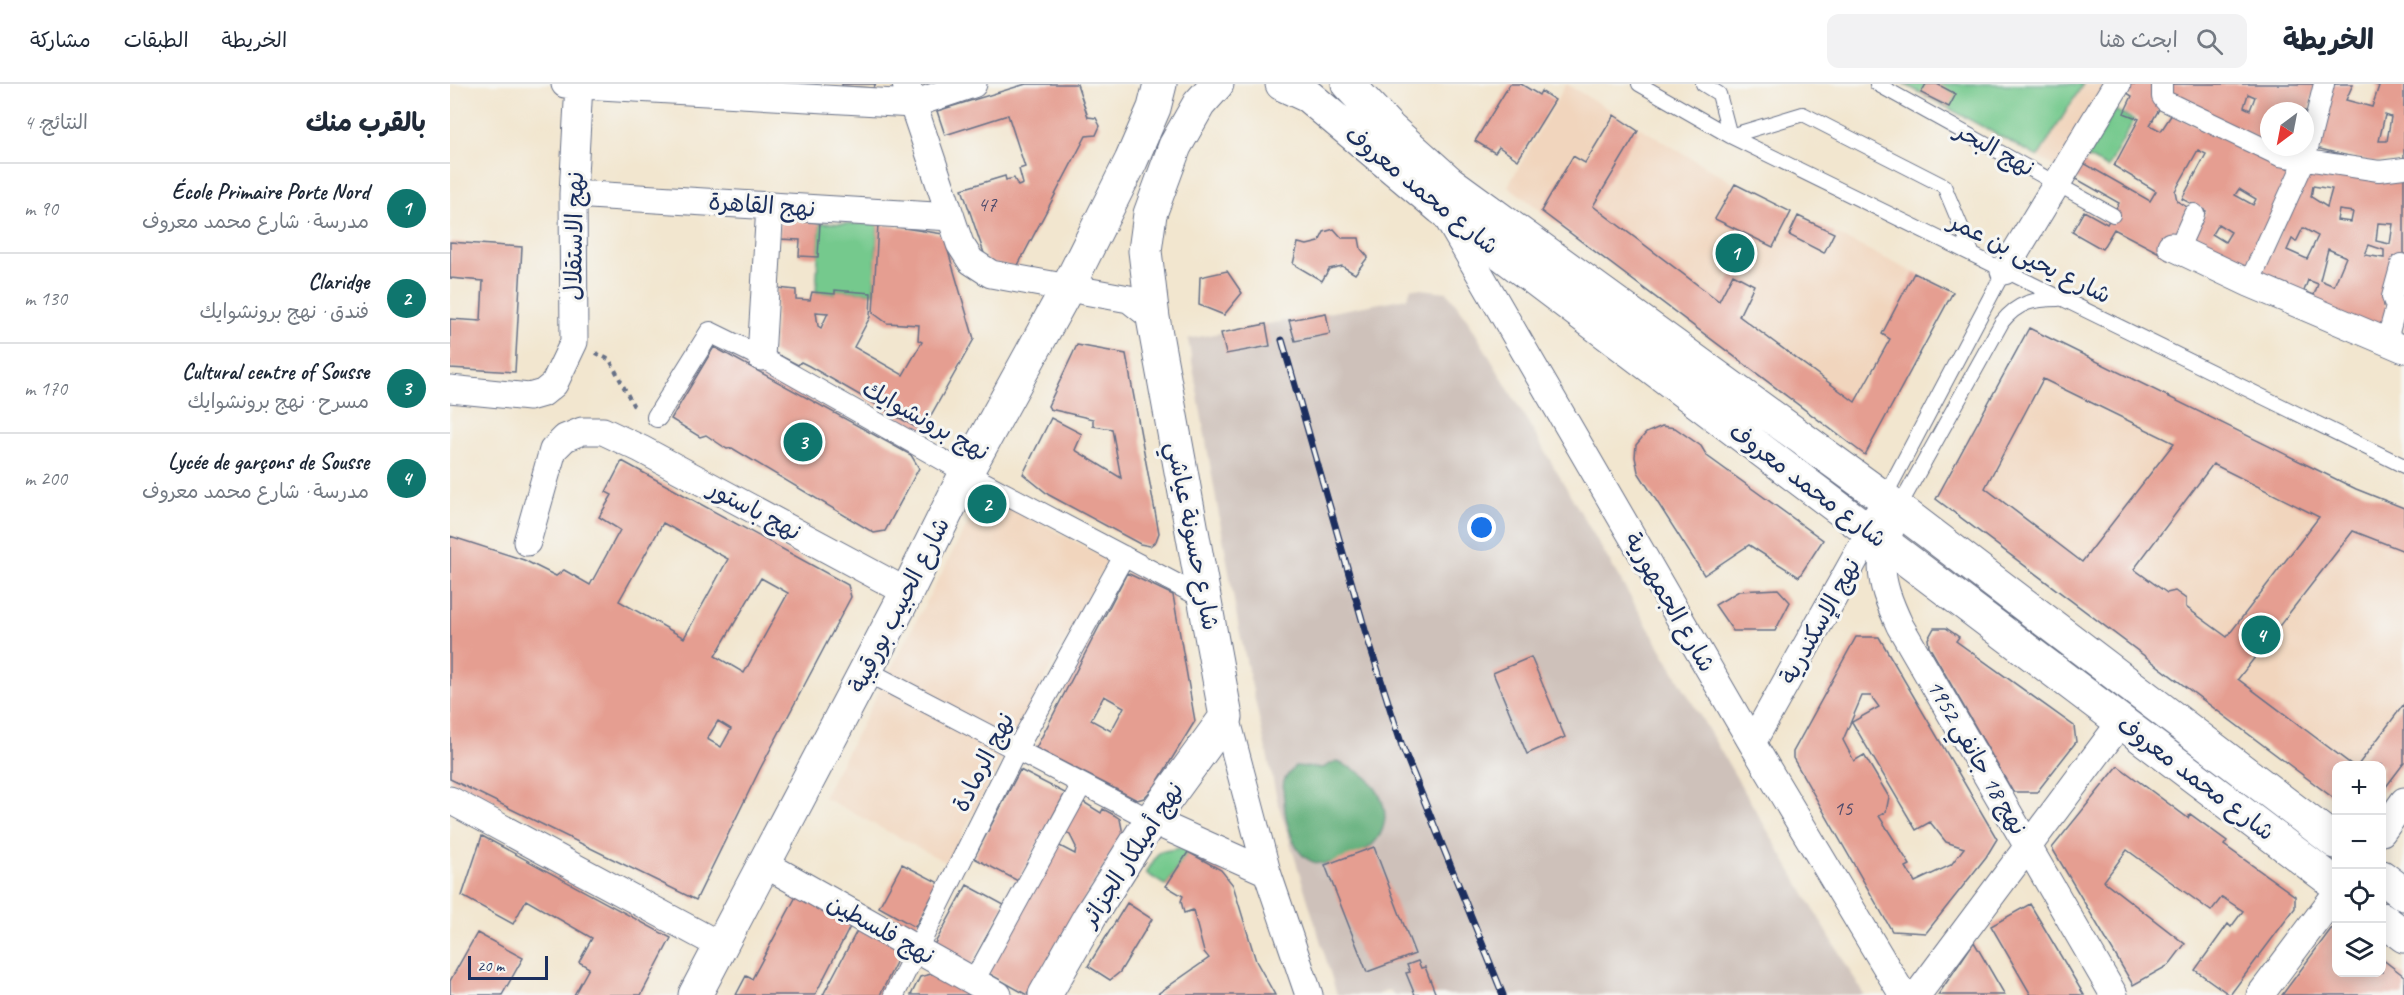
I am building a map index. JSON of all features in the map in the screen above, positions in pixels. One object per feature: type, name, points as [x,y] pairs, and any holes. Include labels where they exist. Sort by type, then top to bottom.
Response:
[{"type":"main road","name":"شارع الحبيب بورقيبة","points":[[695,995],[866,671],[966,473],[1068,287],[1131,161],[1154,108],[1160,84]]},
{"type":"main road","name":"شارع حسونة عياشي","points":[[1217,84],[1199,104],[1174,146],[1150,214],[1145,251],[1153,318],[1226,717]]},
{"type":"main road","name":"شارع محمد معروف","points":[[1348,84],[1389,128],[1449,182],[1891,504],[2332,839]]},
{"type":"main road","name":"شارع محمد معروف","points":[[1303,88],[1441,208],[2332,880]]},
{"type":"main road","name":"نهج أميلكار الجزائر","points":[[1045,995],[1090,916],[1151,820],[1226,717]]},
{"type":"main road","points":[[2386,880],[2404,894]]},
{"type":"main road","points":[[2386,922],[2404,936]]},
{"type":"street","points":[[565,84],[910,94],[974,84]]},
{"type":"street","name":"نهج الاستقلال","points":[[450,389],[529,398],[543,393],[554,384],[574,342],[573,194],[579,84]]},
{"type":"street","points":[[2004,271],[2117,84]]},
{"type":"street","points":[[2162,84],[2162,97],[2165,101],[2240,139],[2280,156],[2379,171],[2404,168]]},
{"type":"street","points":[[2249,283],[2305,160],[2324,84]]},
{"type":"street","points":[[910,94],[964,253],[980,269],[991,274],[1129,299],[1153,318]]},
{"type":"street","name":"نهج القاهرة","points":[[573,194],[951,217]]},
{"type":"street","points":[[761,357],[770,206]]},
{"type":"street","name":"شارع الجمهورية","points":[[1441,208],[1752,743],[1903,995]]},
{"type":"street","points":[[2194,214],[2175,248],[2249,283],[2395,346],[2396,307],[2392,297],[2401,264]]},
{"type":"street","name":"نهج برونشوايك","points":[[657,417],[711,332],[761,357],[966,473],[1206,599]]},
{"type":"street","name":"نهج باستور","points":[[527,542],[553,450],[565,438],[582,432],[603,431],[641,449],[907,592]]},
{"type":"street","name":"نهج الإسكندرية","points":[[1752,743],[1878,537],[1891,504]]},
{"type":"street","name":"نهج 18 جانفي 1952","points":[[1878,537],[1881,573],[1889,601],[1900,626],[2030,846],[2114,995]]},
{"type":"street","name":"نهج الرمادة","points":[[894,995],[1017,749],[1124,556]]},
{"type":"street","points":[[866,671],[1151,820],[1267,872]]},
{"type":"street","name":"شارع حسونة عياشي","points":[[1226,717],[1267,872],[1309,995]]},
{"type":"street","points":[[1917,995],[2121,722]]},
{"type":"street","points":[[974,981],[1083,784]]},
{"type":"street","points":[[2386,826],[2404,801]]},
{"type":"street","points":[[451,806],[721,946]]},
{"type":"street","name":"نهج فلسطين","points":[[764,863],[998,995]]},
{"type":"street","points":[[2260,995],[2332,901]]},
{"type":"lane","name":"شارع يحيى بن عمر","points":[[1640,84],[1730,136],[2404,466]]},
{"type":"lane","points":[[1703,84],[1719,89],[1730,136],[1803,114],[1944,186],[1973,255]]},
{"type":"lane","name":"نهج البحر","points":[[1877,84],[2113,215]]},
{"type":"lane","points":[[1891,504],[2004,271]]},
{"type":"lane","points":[[1891,504],[2002,322],[2019,305],[2034,299],[2060,299]]},
{"type":"path","points":[[574,342],[610,360],[633,405],[657,417]]},
{"type":"shaded area","points":[[1566,84],[1735,184],[1953,292],[1865,455],[1508,186]]},
{"type":"shaded area","points":[[2083,84],[2128,84],[2073,177],[2038,157]]},
{"type":"shaded area","points":[[1411,288],[1447,292],[1466,317],[1864,995],[1393,995],[1390,990],[1377,995],[1337,995],[1278,803],[1239,629],[1188,339],[1407,298]]},
{"type":"shaded area","points":[[2029,328],[2356,489],[2404,508],[2404,763],[2386,787],[2386,761],[2332,761],[2332,797],[1936,499]]},
{"type":"shaded area","points":[[984,493],[1108,559],[947,863],[823,797]]},
{"type":"green space","points":[[1904,84],[2083,84],[2038,157]]},
{"type":"green space","points":[[2115,110],[2134,120],[2108,168],[2086,157]]},
{"type":"green space","points":[[820,223],[878,224],[874,293],[836,290],[835,294],[816,292]]},
{"type":"green space","points":[[1336,761],[1365,776],[1378,792],[1385,817],[1383,829],[1368,848],[1356,856],[1341,861],[1318,863],[1306,858],[1293,842],[1285,813],[1284,781],[1295,766],[1323,768]]},
{"type":"green space","points":[[1180,848],[1188,852],[1166,886],[1146,873],[1159,852]]},
{"type":"building","points":[[842,84],[876,84],[873,88],[842,86]]},
{"type":"building","points":[[1026,84],[1077,84],[1088,117],[1096,118],[1100,126],[1096,135],[1086,136],[1017,267],[987,262],[962,189],[1005,176],[1006,180],[1014,178],[1018,186],[1023,184],[1019,169],[1025,167],[1008,115],[945,135],[937,111]]},
{"type":"building","points":[[1510,84],[1521,84],[1539,95],[1541,91],[1555,100],[1518,160],[1499,147],[1495,153],[1475,141]]},
{"type":"building","points":[[1926,84],[1937,84],[1956,94],[1949,107],[1921,93]]},
{"type":"building","points":[[2128,84],[2154,84],[2161,106],[2150,125],[2161,131],[2172,114],[2294,171],[2248,271],[2189,240],[2206,211],[2182,199],[2206,154],[2198,150],[2175,191],[2177,201],[2190,209],[2165,256],[2114,229],[2102,249],[2072,232],[2084,211],[2107,224],[2119,203],[2073,177],[2082,162],[2150,201],[2156,191],[2114,166],[2139,119],[2124,113],[2132,96],[2124,91]],"holes":[[[2239,189],[2256,199],[2253,205],[2235,195]],[[2218,224],[2231,232],[2225,242],[2212,234]]]},
{"type":"building","points":[[2167,84],[2316,84],[2311,102],[2260,102],[2260,140],[2169,97]],"holes":[[[2248,94],[2255,97],[2250,110],[2244,107]]]},
{"type":"building","points":[[2330,84],[2353,84],[2346,100],[2372,107],[2379,86],[2373,84],[2404,84],[2404,159],[2373,162],[2314,147],[2314,140]],"holes":[[[2385,115],[2391,117],[2387,141],[2379,141]]]},
{"type":"building","points":[[1614,115],[1638,131],[1593,206],[1719,301],[1733,274],[1754,285],[1739,316],[1855,402],[1890,339],[1882,334],[1914,273],[1953,292],[1865,455],[1541,211],[1573,156],[1585,163]]},
{"type":"building","points":[[2310,165],[2404,178],[2404,260],[2395,259],[2384,306],[2389,308],[2382,332],[2258,280]],"holes":[[[2313,186],[2332,189],[2327,207],[2311,197]],[[2339,210],[2353,212],[2351,222],[2337,220]],[[2378,223],[2393,224],[2390,244],[2376,241]],[[2303,228],[2318,236],[2307,259],[2287,250],[2292,239],[2296,242]],[[2369,245],[2384,250],[2384,258],[2365,255]],[[2328,249],[2346,257],[2334,286],[2320,280]],[[2308,280],[2318,284],[2314,295],[2304,291]]]},
{"type":"building","points":[[1735,184],[1791,212],[1773,247],[1715,219]]},
{"type":"building","points":[[1798,216],[1834,233],[1824,253],[1789,235]]},
{"type":"building","points":[[780,220],[820,223],[818,257],[799,256],[800,240],[779,239]]},
{"type":"building","points":[[878,224],[943,234],[974,339],[922,431],[809,366],[801,362],[798,365],[773,352],[778,288],[796,290],[796,299],[810,300],[812,292],[835,294],[835,290],[871,293],[870,317],[854,347],[903,375],[922,342],[918,340],[919,325],[887,323],[873,313]],"holes":[[[816,312],[828,313],[821,328],[818,326]]]},
{"type":"building","points":[[1334,229],[1342,238],[1359,238],[1361,249],[1368,257],[1355,274],[1342,266],[1329,269],[1322,281],[1293,264],[1298,243],[1307,245],[1319,242],[1324,232]]},
{"type":"building","points":[[450,242],[522,247],[515,372],[450,368],[450,319],[481,321],[483,281],[450,278]]},
{"type":"building","points":[[1227,271],[1242,293],[1224,315],[1199,305],[1200,277]]},
{"type":"building","points":[[1326,313],[1330,334],[1295,341],[1289,320]]},
{"type":"building","points":[[1266,324],[1270,346],[1226,354],[1221,333]]},
{"type":"building","points":[[2029,328],[2356,489],[2404,508],[2404,551],[2353,531],[2238,679],[2347,761],[2332,761],[2332,797],[1936,499]],"holes":[[[2043,379],[2174,443],[2082,562],[1985,488]],[[2213,464],[2319,517],[2227,637],[2186,607],[2186,599],[2175,591],[2167,593],[2134,569]]]},
{"type":"building","points":[[1077,345],[1126,354],[1159,533],[1156,541],[1150,546],[1140,544],[1049,495],[1023,474],[1051,418],[1082,434],[1075,450],[1121,478],[1112,429],[1093,426],[1093,419],[1050,409],[1048,406]]},
{"type":"building","points":[[714,347],[911,455],[919,468],[885,531],[874,533],[732,448],[727,449],[706,435],[700,437],[671,419]]},
{"type":"building","points":[[1662,426],[1675,428],[1701,446],[1707,456],[1823,540],[1799,577],[1749,545],[1704,575],[1638,472],[1635,457],[1636,445],[1646,433]]},
{"type":"building","points":[[622,461],[848,585],[851,597],[760,769],[696,900],[450,779],[450,536],[524,560],[556,576],[564,570],[590,585],[620,530],[599,517],[612,495],[606,492]],"holes":[[[663,523],[728,559],[684,638],[619,601]],[[761,578],[788,593],[744,673],[715,656]],[[718,721],[731,729],[721,747],[707,739]]]},
{"type":"building","points":[[1127,573],[1173,595],[1195,721],[1155,786],[1144,798],[1137,800],[1036,748]],"holes":[[[1104,696],[1124,707],[1111,731],[1091,720]]]},
{"type":"building","points":[[1778,589],[1790,602],[1775,631],[1733,631],[1715,605],[1739,591]]},
{"type":"building","points":[[1934,628],[1946,628],[1959,637],[1956,641],[2074,726],[2076,742],[2037,792],[2013,792],[1929,646],[1928,639]]},
{"type":"building","points":[[1856,637],[1879,637],[1997,839],[1986,857],[1926,933],[1892,931],[1793,758],[1793,752]],"holes":[[[1862,696],[1871,696],[1879,707],[1852,722],[1916,830],[1930,822],[1946,842],[1964,848],[1951,865],[1915,882],[1906,867],[1910,865],[1879,816],[1886,812],[1889,797],[1864,755],[1854,761],[1843,740]]]},
{"type":"building","points":[[1531,657],[1565,737],[1527,754],[1493,673]]},
{"type":"building","points":[[2404,704],[2404,763],[2386,787],[2386,761],[2361,761]]},
{"type":"building","points":[[2118,766],[2188,818],[2190,814],[2227,841],[2224,845],[2295,896],[2295,908],[2230,995],[2195,970],[2228,924],[2231,927],[2243,911],[2222,897],[2211,911],[2127,850],[2104,881],[2185,944],[2169,965],[2133,985],[2052,848]]},
{"type":"building","points":[[1020,770],[1065,793],[1018,881],[974,858]]},
{"type":"building","points":[[1077,798],[1101,813],[1103,809],[1120,819],[1123,834],[1027,995],[986,972],[1056,844],[1075,854],[1076,847],[1070,835],[1063,829]]},
{"type":"building","points":[[482,836],[671,938],[641,995],[574,995],[589,968],[579,962],[592,938],[526,900],[513,924],[462,896]]},
{"type":"building","points":[[1374,847],[1415,954],[1367,972],[1325,865]]},
{"type":"building","points":[[1188,852],[1221,870],[1233,885],[1256,961],[1275,995],[1156,995],[1209,958],[1204,952],[1193,910],[1184,913],[1181,901],[1183,896],[1166,886]]},
{"type":"building","points":[[902,864],[939,883],[915,927],[879,907]]},
{"type":"building","points":[[967,885],[1004,905],[971,965],[934,945]]},
{"type":"building","points":[[799,891],[853,921],[815,995],[736,995],[746,976],[752,979]]},
{"type":"building","points":[[1127,903],[1152,919],[1120,972],[1110,980],[1088,966]]},
{"type":"building","points":[[2030,904],[2084,995],[2031,995],[1991,926]]},
{"type":"building","points":[[860,925],[903,948],[880,995],[823,995]]},
{"type":"building","points":[[2331,929],[2332,977],[2386,977],[2386,962],[2404,976],[2404,995],[2282,995]]},
{"type":"building","points":[[477,933],[523,958],[502,995],[450,995],[450,981]]},
{"type":"building","points":[[1974,942],[2005,995],[1938,995]]},
{"type":"building","points":[[1418,961],[1421,968],[1425,967],[1436,995],[1415,995],[1406,973],[1410,972],[1407,965]]},
{"type":"building","points":[[935,973],[971,995],[911,995],[920,977]]},
{"type":"railway","points":[[1282,340],[1365,630],[1402,746],[1503,995]]},
{"type":"place","name":"École Primaire Porte Nord","points":[[1735,253]]},
{"type":"place","name":"Cultural centre of Sousse","points":[[803,442]]},
{"type":"place","name":"Claridge","points":[[987,504]]},
{"type":"place","name":"Lycée de garçons de Sousse","points":[[2261,635]]}]
